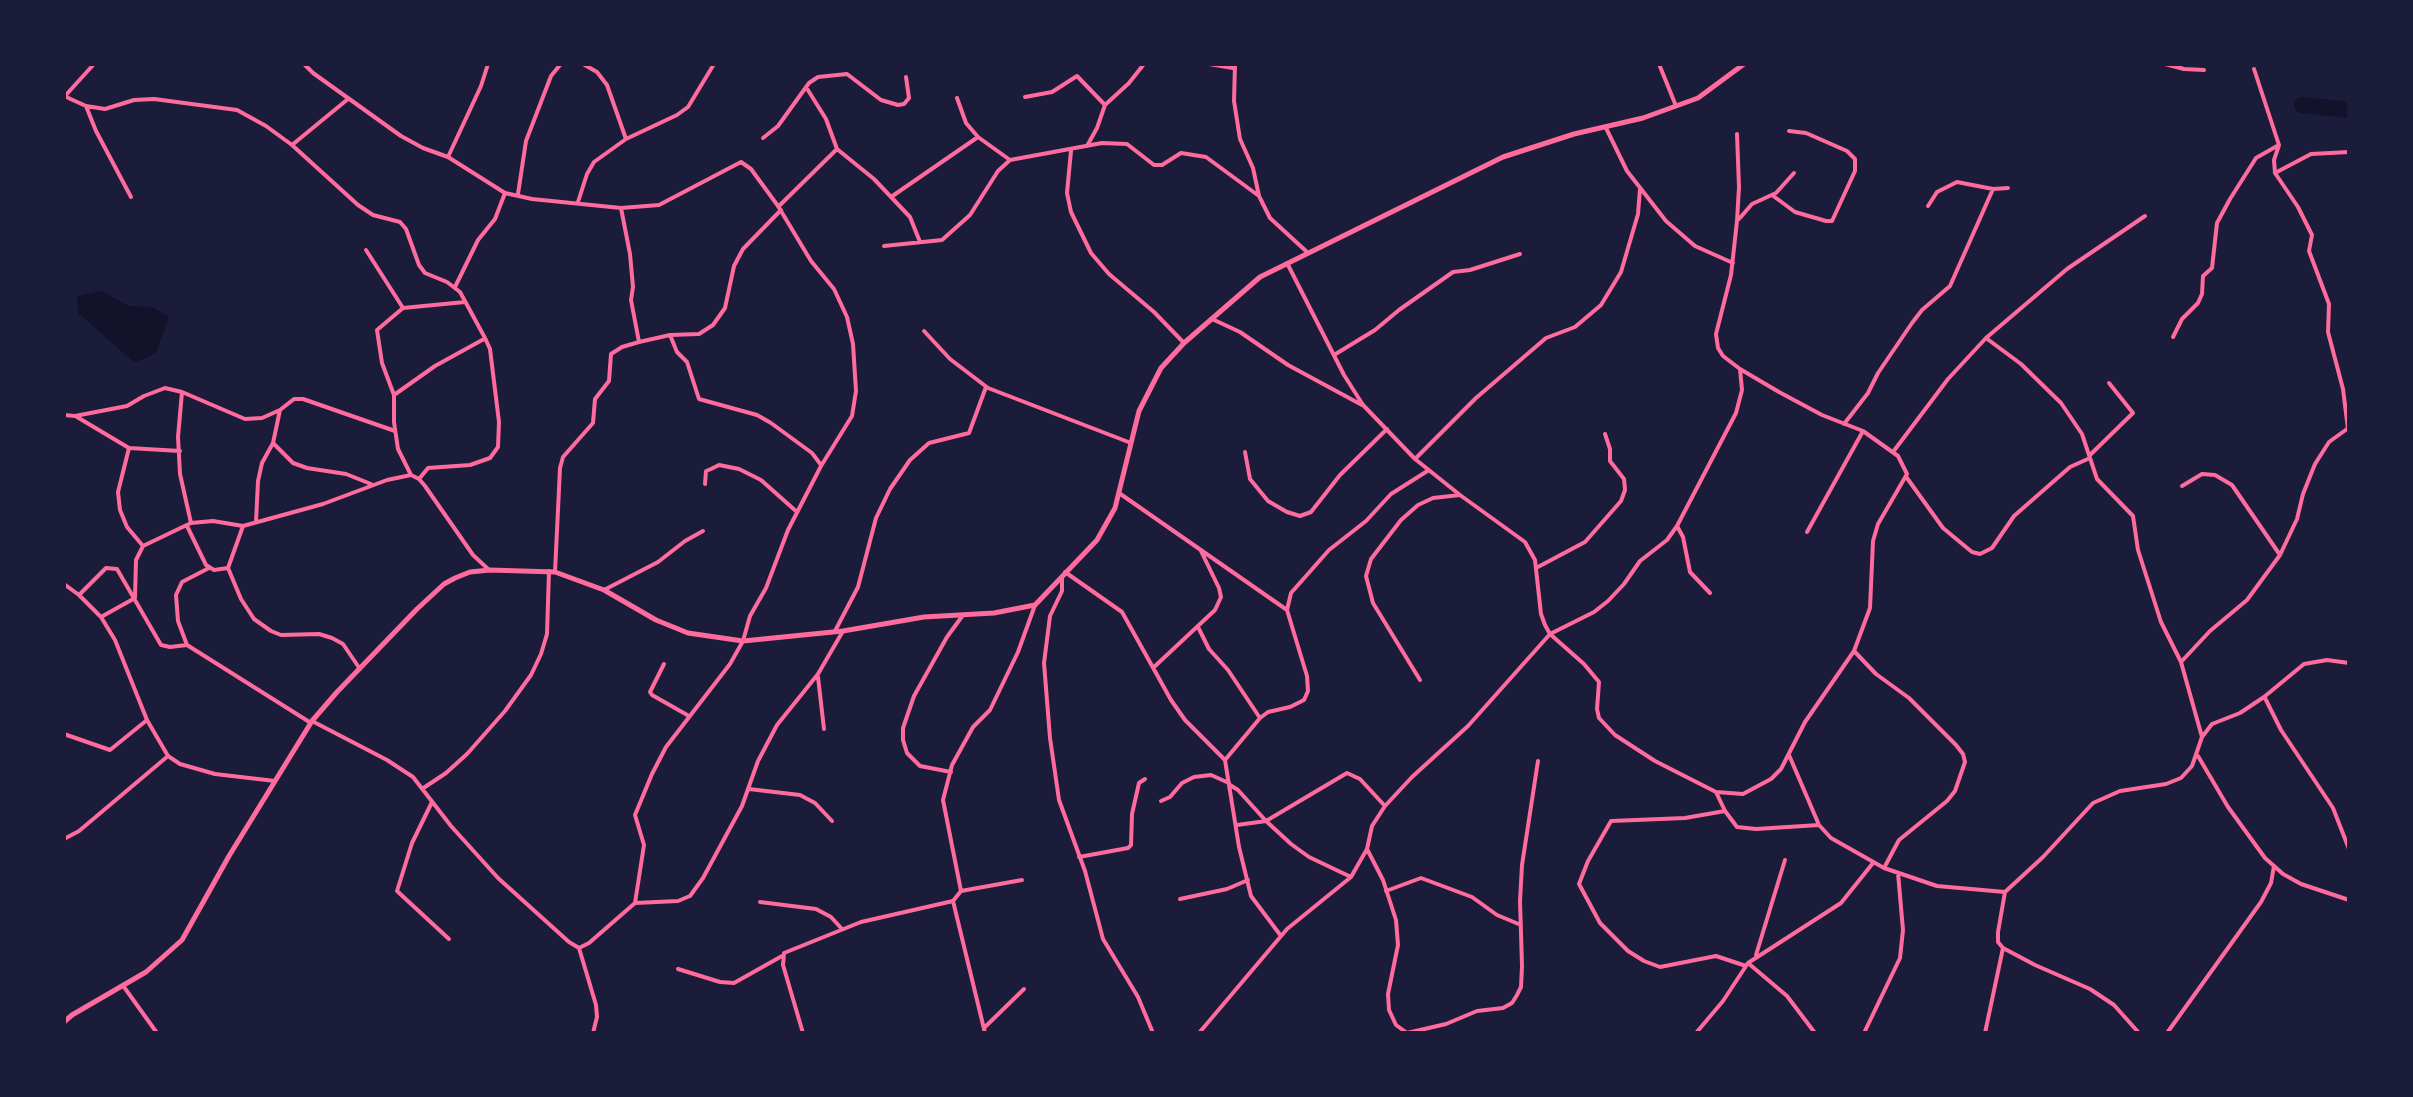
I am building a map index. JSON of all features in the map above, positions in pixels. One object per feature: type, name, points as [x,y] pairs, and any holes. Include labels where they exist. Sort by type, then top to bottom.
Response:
[{"type":"street","points":[[94,64],[64,96],[86,106],[105,109],[134,100],[154,99],[237,110],[292,145],[358,205],[373,215],[400,222],[425,273],[455,287],[490,349],[498,447],[484,461],[428,468],[419,479]]},
{"type":"street","points":[[304,64],[401,136],[448,157],[505,193],[532,199],[621,208],[659,205],[741,162],[751,169],[780,208],[811,261],[834,289],[847,317],[853,344],[856,391],[852,416],[821,466],[788,530],[766,588],[750,616],[743,641],[730,664],[661,754],[636,809],[644,845],[635,903]]},
{"type":"street","points":[[448,157],[488,64]]},
{"type":"street","points":[[518,194],[526,141],[551,76],[561,64]]},
{"type":"street","points":[[583,64],[597,72],[607,85],[626,139]]},
{"type":"street","points":[[578,202],[594,162],[626,139],[688,107],[714,64]]},
{"type":"street","points":[[1087,146],[1105,105],[1144,64]]},
{"type":"street","points":[[1209,64],[1234,66],[1234,101],[1240,139],[1253,168],[1259,196],[1270,218],[1307,252]]},
{"type":"street","points":[[1659,64],[1676,106]]},
{"type":"street","points":[[961,891],[943,800],[951,772],[973,727],[990,710],[1018,652],[1035,605],[1097,540],[1115,508],[1139,411],[1161,368],[1184,343],[1260,277],[1307,252],[1503,157],[1574,134],[1643,118],[1698,98],[1744,64]]},
{"type":"street","points":[[2165,64],[2204,70]]},
{"type":"street","points":[[2181,662],[2210,631],[2247,600],[2280,555],[2297,519],[2315,464],[2329,442],[2348,429],[2343,389],[2328,332],[2329,304],[2309,251],[2312,235],[2275,173],[2274,160],[2279,145],[2254,69]]},
{"type":"street","points":[[763,138],[778,126],[806,87],[818,77],[841,72],[860,82],[881,100],[898,105],[909,98],[906,77]]},
{"type":"street","points":[[1025,97],[1052,92],[1077,76],[1105,105]]},
{"type":"street","points":[[806,87],[826,119],[837,149],[874,179],[910,217],[920,242]]},
{"type":"street","points":[[957,98],[966,123],[978,137],[1010,160]]},
{"type":"street","points":[[292,145],[348,99]]},
{"type":"street","points":[[86,106],[131,197]]},
{"type":"street","points":[[1606,128],[1627,171],[1666,221],[1695,246],[1733,263]]},
{"type":"street","points":[[1772,195],[1795,212],[1832,221],[1855,171],[1855,159],[1847,151],[1806,133],[1789,131]]},
{"type":"street","points":[[1737,134],[1739,187],[1733,263],[1716,334],[1723,356],[1798,402],[1863,431],[1893,452],[1903,462],[1907,477],[1923,503],[1943,528],[1975,554],[1992,548],[2014,516],[2070,467],[2090,456],[2133,413],[2109,383]]},
{"type":"street","points":[[891,197],[978,137]]},
{"type":"street","points":[[884,246],[942,240],[951,234],[980,201],[998,171],[1010,160],[1102,143],[1127,144],[1149,163],[1159,166],[1181,153],[1206,157],[1259,196]]},
{"type":"street","points":[[2173,337],[2182,319],[2198,303],[2202,294],[2203,276],[2212,268],[2217,223],[2230,199],[2256,158],[2279,145]]},
{"type":"street","points":[[422,789],[446,773],[477,743],[531,675],[541,654],[547,634],[558,483],[563,457],[593,423],[595,399],[609,381],[611,354],[639,342],[670,335],[699,334],[713,325],[725,308],[734,266],[743,249],[837,149]]},
{"type":"street","points":[[1071,151],[1067,193],[1071,212],[1091,253],[1109,274],[1154,312],[1184,343]]},
{"type":"street","points":[[2275,173],[2311,154],[2349,152]]},
{"type":"street","points":[[1737,221],[1752,204],[1772,195],[1794,173]]},
{"type":"street","points":[[1928,206],[1937,192],[1957,182],[1993,189],[2008,188]]},
{"type":"street","points":[[1415,459],[1476,398],[1546,338],[1575,327],[1601,305],[1621,272],[1638,214],[1640,189]]},
{"type":"street","points":[[1844,424],[1868,393],[1912,323],[1950,286],[1993,189]]},
{"type":"street","points":[[455,287],[478,240],[495,219],[505,193]]},
{"type":"street","points":[[621,208],[630,254],[631,300],[639,342]]},
{"type":"street","points":[[1893,452],[1948,379],[1986,338],[2067,269],[2145,216]]},
{"type":"street","points":[[366,250],[403,308]]},
{"type":"street","points":[[1334,355],[1375,330],[1453,272],[1470,270],[1520,254]]},
{"type":"street","points":[[1287,263],[1363,405],[1415,459],[1525,542],[1535,560],[1541,614],[1550,634],[1599,682],[1599,718],[1615,735],[1655,761],[1716,792],[1743,794],[1771,779],[1789,755],[1805,722],[1854,651],[1870,608],[1873,541],[1878,524],[1907,477]]},
{"type":"street","points":[[465,302],[403,308],[377,330],[382,363],[394,395],[398,449],[411,475],[419,479],[473,555],[490,570]]},
{"type":"street","points":[[1212,319],[1240,332],[1288,365],[1363,405]]},
{"type":"street","points":[[924,331],[950,359],[986,387],[1131,443]]},
{"type":"street","points":[[670,335],[677,352],[687,362],[699,399],[757,415],[812,453],[821,466]]},
{"type":"street","points":[[394,395],[435,366],[485,338]]},
{"type":"street","points":[[1986,338],[2021,364],[2061,403],[2082,434],[2097,479],[2133,516],[2138,550],[2161,622],[2181,662],[2202,737]]},
{"type":"street","points":[[1199,1033],[1281,936],[1308,910],[1351,877],[1367,849],[1372,826],[1385,806],[1412,777],[1468,726],[1550,634],[1594,612],[1608,601],[1640,561],[1667,540],[1736,413],[1742,390],[1740,369]]},
{"type":"street","points":[[834,632],[858,587],[876,518],[890,489],[910,460],[929,443],[969,433],[986,387]]},
{"type":"street","points":[[64,415],[75,416],[127,406],[165,388],[182,392],[245,419],[262,418],[294,399],[303,399],[395,431]]},
{"type":"street","points":[[182,392],[178,419],[180,474],[189,525],[209,568]]},
{"type":"street","points":[[256,522],[258,481],[262,463],[273,443],[280,410]]},
{"type":"street","points":[[75,416],[129,448],[180,451]]},
{"type":"street","points":[[1245,452],[1250,479],[1268,501],[1300,516],[1311,512],[1340,475],[1387,429]]},
{"type":"street","points":[[1807,532],[1863,431]]},
{"type":"street","points":[[1536,568],[1585,542],[1621,501],[1625,490],[1624,479],[1610,461],[1605,434]]},
{"type":"street","points":[[273,443],[293,463],[346,474],[373,484]]},
{"type":"street","points":[[129,448],[118,492],[120,510],[127,527],[143,546]]},
{"type":"street","points":[[705,484],[706,471],[719,465],[739,469],[761,480],[798,513]]},
{"type":"street","points":[[1225,760],[1260,718],[1268,712],[1304,700],[1308,691],[1307,676],[1287,610],[1291,593],[1329,550],[1366,521],[1391,494],[1430,470]]},
{"type":"street","points":[[2182,486],[2202,474],[2215,475],[2232,485],[2280,555]]},
{"type":"street","points":[[135,598],[136,560],[143,546],[189,525],[213,521],[243,526],[323,504],[373,484],[411,475]]},
{"type":"street","points":[[1118,493],[1287,610]]},
{"type":"street","points":[[1420,680],[1373,603],[1366,576],[1371,559],[1401,520],[1433,498],[1460,495]]},
{"type":"street","points":[[243,526],[228,568],[241,599],[254,619],[281,635],[319,634],[332,638],[343,644],[360,669]]},
{"type":"street","points":[[1677,526],[1683,537],[1690,572],[1710,593]]},
{"type":"street","points":[[604,590],[658,562],[703,531]]},
{"type":"street","points":[[1153,668],[1215,610],[1221,597],[1199,548]]},
{"type":"street","points":[[79,595],[98,574],[112,567],[122,574],[161,645],[187,645]]},
{"type":"street","points":[[228,568],[209,568],[182,582],[176,595],[178,621],[187,645],[311,722],[400,768],[422,789],[498,878],[579,948],[596,1005],[593,1033]]},
{"type":"street","points":[[64,1022],[124,987],[155,965],[182,940],[311,722],[444,584],[470,572],[552,572],[604,590],[656,620],[688,633],[743,641],[843,631],[924,617],[994,613],[1035,605]]},
{"type":"street","points":[[1063,574],[1122,612],[1185,720],[1225,760],[1239,847],[1251,896],[1281,936]]},
{"type":"street","points":[[1063,574],[1062,591],[1050,616],[1044,663],[1059,800],[1103,939],[1138,997],[1153,1033]]},
{"type":"street","points":[[64,584],[101,617],[115,640],[147,720],[168,756],[180,764],[215,774],[275,781]]},
{"type":"street","points":[[101,617],[135,598]]},
{"type":"street","points":[[951,772],[920,766],[907,753],[903,728],[914,696],[963,615]]},
{"type":"street","points":[[1198,627],[1209,649],[1228,670],[1260,718]]},
{"type":"street","points":[[579,948],[635,903],[678,901],[690,896],[703,878],[749,789],[758,761],[777,725],[818,674],[843,631]]},
{"type":"street","points":[[1854,651],[1882,680],[1909,698],[1956,745],[1965,762],[1955,791],[1899,840],[1884,868]]},
{"type":"street","points":[[2139,1033],[2114,1005],[2090,989],[2003,948],[1998,942],[1998,932],[2005,892],[2043,857],[2093,803],[2120,791],[2166,784],[2181,778],[2192,766],[2202,737],[2212,724],[2240,713],[2304,664],[2327,660],[2349,663]]},
{"type":"street","points":[[664,664],[650,692],[689,716]]},
{"type":"street","points":[[818,674],[824,729]]},
{"type":"street","points":[[2264,697],[2281,730],[2333,808],[2349,849]]},
{"type":"street","points":[[64,734],[110,750],[147,720]]},
{"type":"street","points":[[1789,755],[1819,825],[1831,838],[1884,868],[1937,886],[2005,892]]},
{"type":"street","points":[[2197,755],[2228,807],[2274,866],[2301,884],[2349,900]]},
{"type":"street","points":[[64,839],[79,831],[168,756]]},
{"type":"street","points":[[1367,849],[1396,920],[1398,945],[1388,994],[1389,1010],[1396,1025],[1407,1033],[1446,1024],[1477,1011],[1503,1008],[1512,1003],[1521,987],[1522,865],[1538,761]]},
{"type":"street","points":[[1237,825],[1266,821],[1347,773],[1360,779],[1385,806]]},
{"type":"street","points":[[1161,801],[1170,797],[1182,783],[1194,777],[1211,775],[1238,790],[1266,821],[1309,857],[1351,877]]},
{"type":"street","points":[[1079,857],[1131,845],[1132,814],[1139,783],[1145,779]]},
{"type":"street","points":[[749,789],[800,795],[815,803],[832,821]]},
{"type":"street","points":[[1716,792],[1737,827],[1819,825]]},
{"type":"street","points":[[432,802],[412,843],[397,891],[449,939]]},
{"type":"street","points":[[1725,811],[1685,818],[1611,821],[1579,884],[1600,923],[1628,951],[1660,967],[1716,956],[1747,965],[1787,996],[1815,1033]]},
{"type":"street","points":[[1755,957],[1785,860]]},
{"type":"street","points":[[1696,1033],[1755,957],[1841,903],[1873,863]]},
{"type":"street","points":[[2167,1033],[2261,902],[2271,883],[2274,866]]},
{"type":"street","points":[[1864,1033],[1900,958],[1903,930],[1898,873]]},
{"type":"street","points":[[1386,891],[1421,878],[1435,881],[1472,897],[1497,915],[1521,925]]},
{"type":"street","points":[[678,969],[720,982],[734,983],[790,949],[861,922],[953,901],[961,891],[1022,880]]},
{"type":"street","points":[[1180,899],[1227,889],[1248,880]]},
{"type":"street","points":[[953,901],[985,1031]]},
{"type":"street","points":[[760,902],[816,909],[831,917],[842,929]]},
{"type":"street","points":[[1985,1033],[2003,948]]},
{"type":"street","points":[[782,956],[803,1033]]},
{"type":"street","points":[[124,987],[157,1033]]},
{"type":"street","points":[[985,1031],[1024,989]]},
{"type":"shaded area","points":[[102,291],[129,306],[152,307],[169,317],[156,353],[135,363],[78,313],[77,296]]},
{"type":"waterway","points":[[2302,105],[2349,110]]}]
